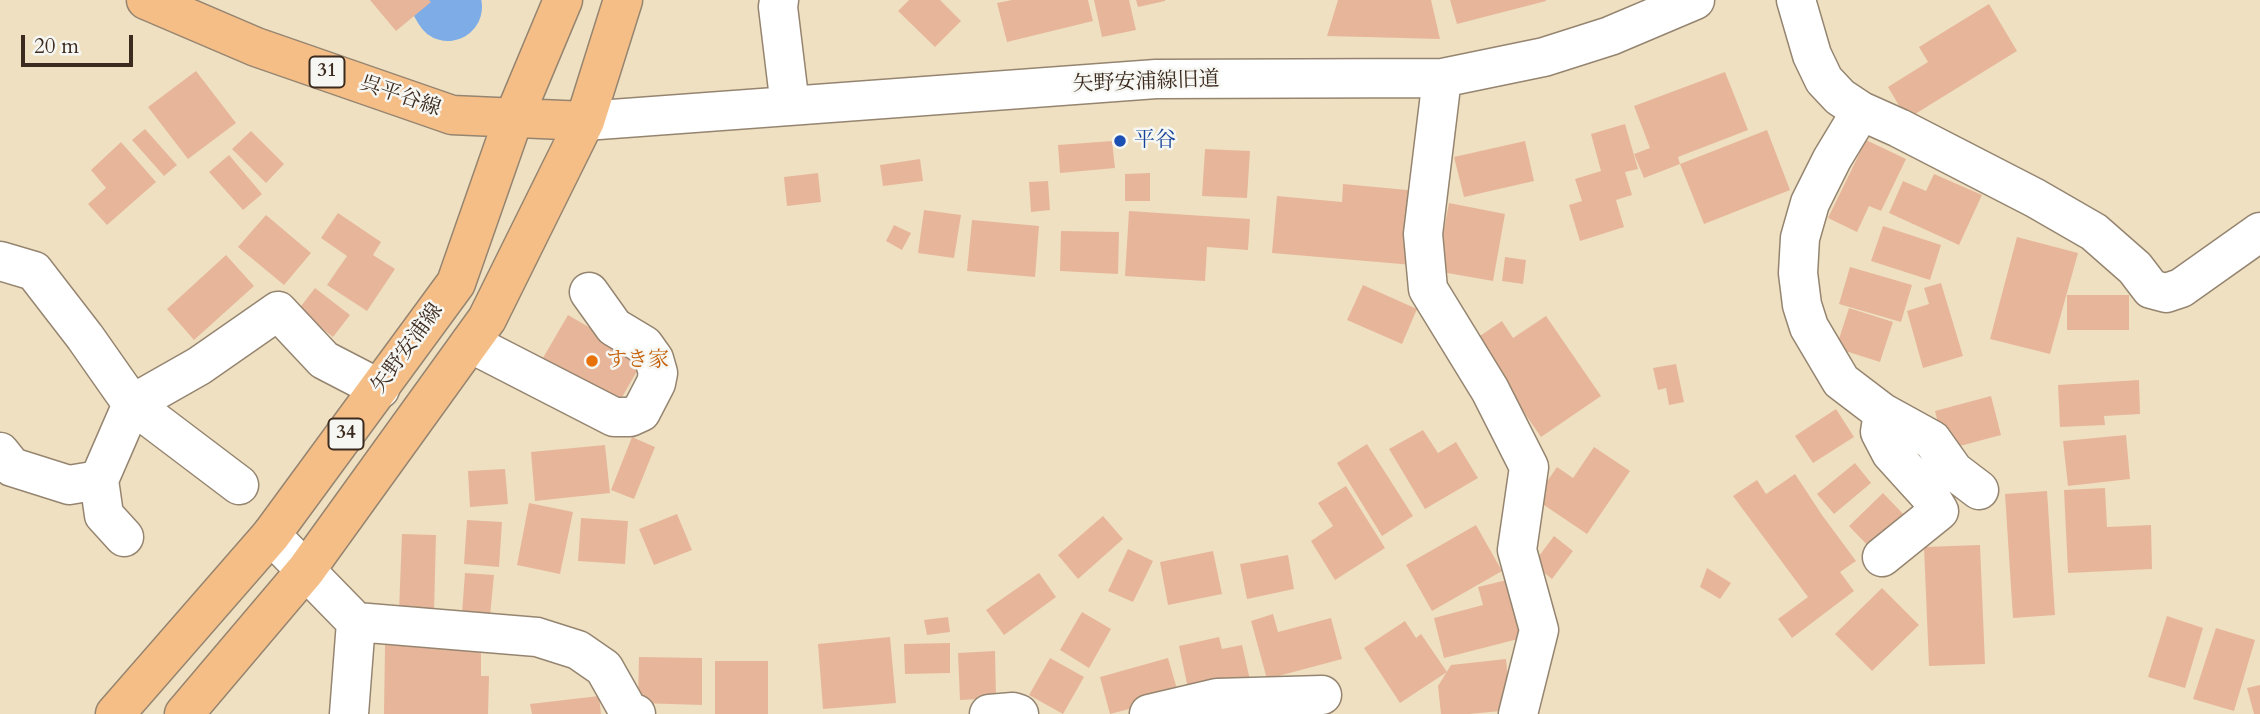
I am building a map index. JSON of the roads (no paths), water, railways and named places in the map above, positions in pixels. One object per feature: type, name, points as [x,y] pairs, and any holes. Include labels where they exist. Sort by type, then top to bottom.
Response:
[{"type":"main road","name":"呉平谷線","points":[[146,0],[256,47],[452,115],[585,121]]},
{"type":"main road","name":"矢野安浦線","points":[[115,714],[271,535],[456,283],[514,117],[563,0]]},
{"type":"main road","name":"34","points":[[184,714],[306,570],[487,320],[585,121],[623,0]]},
{"type":"street","points":[[779,0],[790,106]]},
{"type":"street","name":"矢野安浦線旧道","points":[[585,121],[1156,79],[1441,78],[1544,57],[1610,36],[1695,0]]},
{"type":"street","points":[[1796,0],[1812,55],[1824,80],[1840,97],[1861,111],[2035,198],[2094,232],[2135,268],[2151,289],[2166,293],[2181,288],[2260,232]]},
{"type":"street","points":[[1441,78],[1423,234],[1428,289],[1490,390],[1529,467],[1517,550],[1539,630],[1518,714]]},
{"type":"street","points":[[1861,111],[1810,203],[1800,238],[1798,273],[1802,305],[1809,327],[1842,381],[1883,413],[1932,440],[1954,471],[1979,490]]},
{"type":"street","points":[[0,261],[34,271],[132,404],[239,485]]},
{"type":"street","points":[[470,342],[614,417],[630,417],[640,412],[656,383],[658,373],[654,359],[644,345],[614,327],[590,292]]},
{"type":"street","points":[[124,537],[104,515],[99,480],[132,404],[199,366],[278,311],[324,360],[380,388]]},
{"type":"street","points":[[1882,557],[1939,511],[1930,496],[1891,453],[1880,432],[1883,413]]},
{"type":"street","points":[[0,452],[12,467],[69,485],[99,480]]},
{"type":"street","points":[[271,535],[356,622],[537,637],[578,650],[604,668],[630,714],[636,714]]},
{"type":"street","points":[[349,714],[356,622]]},
{"type":"street","points":[[1149,714],[1217,698],[1322,695]]},
{"type":"street","points":[[989,714],[1019,714]]},
{"type":"waterway","points":[[444,0],[448,7]]},
{"type":"place","name":"平谷","points":[[1120,141]]},
{"type":"place","name":"すき家","points":[[592,361]]}]
